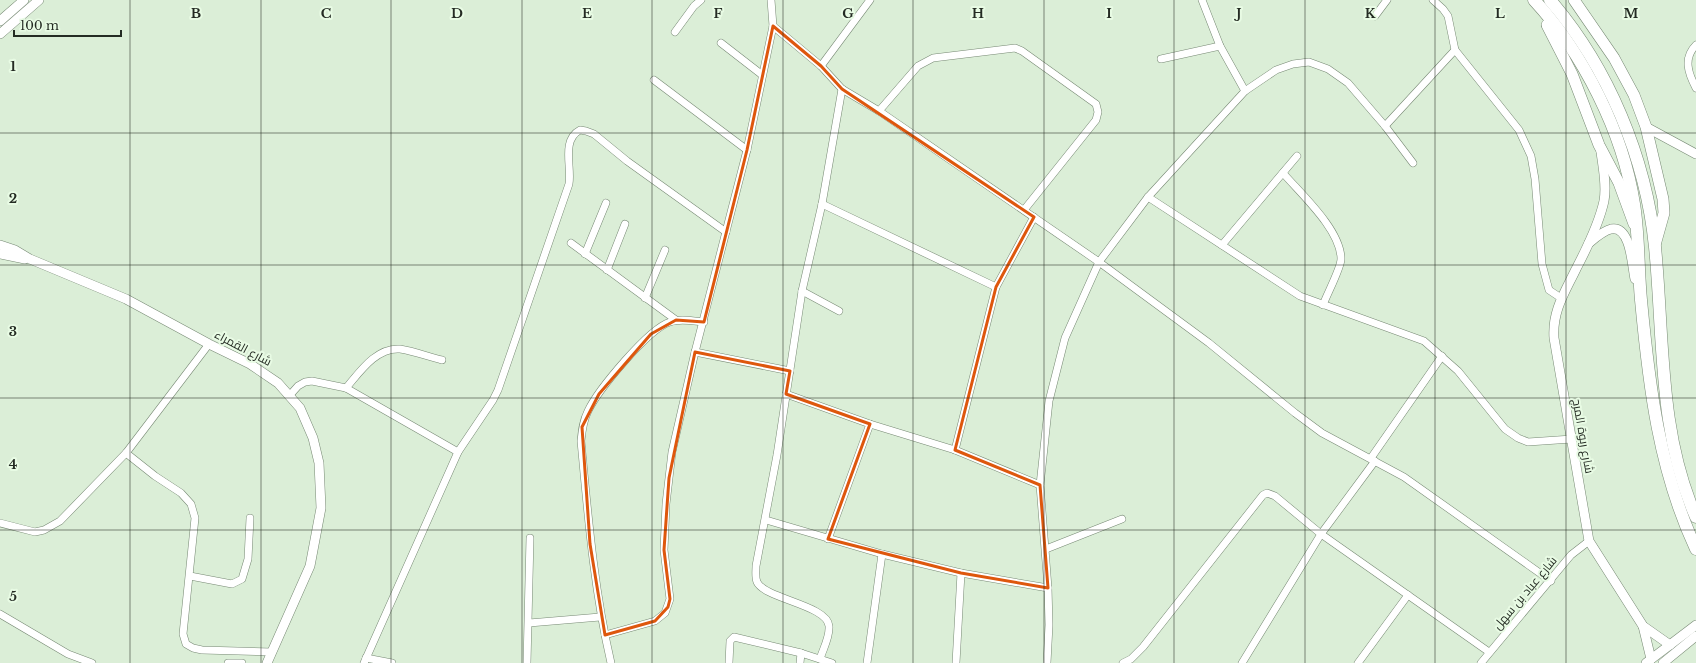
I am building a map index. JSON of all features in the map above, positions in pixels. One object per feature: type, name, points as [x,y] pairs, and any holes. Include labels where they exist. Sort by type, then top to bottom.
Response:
[{"type":"highway","points":[[1534,0],[1547,14],[1570,47],[1598,93],[1621,151],[1634,202],[1641,299],[1651,392],[1664,464],[1686,527],[1696,549]]},
{"type":"highway","points":[[1550,0],[1570,26],[1599,72],[1626,131],[1642,179],[1655,245],[1668,414],[1679,470],[1696,517]]},
{"type":"main road","points":[[1574,0],[1614,58],[1634,95],[1646,127],[1663,199],[1664,213],[1655,245]]},
{"type":"main road","points":[[1547,25],[1572,74],[1599,145],[1620,183],[1636,232]]},
{"type":"street","points":[[0,21],[24,0]]},
{"type":"street","points":[[0,34],[39,0]]},
{"type":"street","points":[[675,32],[694,6],[701,0]]},
{"type":"street","points":[[604,635],[655,621],[660,618],[668,607],[670,599],[664,550],[669,478],[678,425],[695,352],[704,322],[747,150],[761,74],[773,26],[771,0]]},
{"type":"street","points":[[821,66],[870,0]]},
{"type":"street","points":[[1202,0],[1220,46],[1245,91]]},
{"type":"street","points":[[1375,16],[1387,0]]},
{"type":"street","points":[[1433,0],[1448,16],[1455,50],[1519,130],[1531,156],[1535,179],[1542,264],[1550,290],[1561,298]]},
{"type":"street","points":[[773,26],[821,66],[842,89],[879,111],[1099,262],[1208,344],[1294,413],[1322,433],[1404,478],[1551,581]]},
{"type":"street","points":[[721,43],[761,74]]},
{"type":"street","points":[[1696,44],[1690,51],[1687,60],[1688,70],[1696,88]]},
{"type":"street","points":[[1162,60],[1220,46]]},
{"type":"street","points":[[879,111],[918,66],[925,61],[933,58],[1006,48],[1022,51],[1096,104],[1098,112],[1096,120],[1024,210]]},
{"type":"street","points":[[1385,126],[1455,50]]},
{"type":"street","points":[[1047,663],[1049,625],[1048,588],[1040,485],[1049,401],[1065,338],[1099,262],[1148,197],[1245,91],[1276,70],[1293,64],[1310,62],[1328,69],[1348,83],[1385,126],[1413,163]]},
{"type":"street","points":[[654,80],[747,150]]},
{"type":"street","points":[[820,659],[829,631],[828,622],[811,610],[762,588],[757,581],[756,566],[766,520],[802,291],[822,204],[842,89]]},
{"type":"street","points":[[1646,127],[1696,154]]},
{"type":"street","points":[[392,663],[365,660],[458,452],[493,400],[498,390],[569,184],[570,169],[568,146],[570,138],[575,133],[586,131],[594,134],[627,161],[726,232]]},
{"type":"street","name":"شارع ربوة المرج","points":[[1599,145],[1605,184],[1604,200],[1589,243],[1561,298],[1555,317],[1554,338],[1589,541],[1643,626],[1670,645]]},
{"type":"street","points":[[1222,245],[1297,156]]},
{"type":"street","points":[[1283,173],[1335,235],[1340,248],[1341,260],[1323,305]]},
{"type":"street","points":[[1148,197],[1300,296],[1424,341],[1458,371],[1505,428],[1518,438],[1528,442],[1572,440]]},
{"type":"street","points":[[585,254],[606,203]]},
{"type":"street","points":[[822,204],[996,287]]},
{"type":"street","points":[[954,450],[996,287],[1034,216]]},
{"type":"street","points":[[607,270],[625,224]]},
{"type":"street","points":[[1589,243],[1611,229],[1616,229],[1622,233],[1630,246],[1634,276],[1641,299]]},
{"type":"street","points":[[571,243],[676,320]]},
{"type":"street","name":"شارع القمراء","points":[[0,245],[15,250],[30,259],[126,299],[263,372],[290,395],[300,408],[313,438],[320,472],[321,508],[310,566],[267,663]]},
{"type":"street","points":[[645,298],[665,250]]},
{"type":"street","name":"شارع القمراء","points":[[0,254],[30,259]]},
{"type":"street","points":[[802,291],[839,311]]},
{"type":"street","points":[[611,663],[600,618],[590,544],[581,441],[582,428],[588,411],[617,370],[651,334],[669,322],[676,320],[704,322]]},
{"type":"street","points":[[0,523],[35,532],[44,530],[60,521],[126,453],[209,344]]},
{"type":"street","points":[[346,388],[370,361],[384,352],[399,349],[442,360]]},
{"type":"street","points":[[695,352],[790,371]]},
{"type":"street","points":[[1242,663],[1321,534],[1373,460],[1442,356]]},
{"type":"street","points":[[290,395],[298,386],[305,382],[312,381],[346,388],[458,452]]},
{"type":"street","points":[[786,394],[870,424],[954,450],[1040,485]]},
{"type":"street","points":[[828,539],[870,424]]},
{"type":"street","points":[[126,453],[155,476],[181,493],[191,504],[195,518],[183,634],[186,644],[193,648],[202,650],[272,652]]},
{"type":"street","points":[[1123,663],[1131,659],[1143,647],[1263,495],[1267,493],[1274,496],[1321,534],[1490,652]]},
{"type":"street","points":[[190,576],[232,584],[242,579],[248,559],[250,518]]},
{"type":"street","points":[[1046,550],[1122,519]]},
{"type":"street","points":[[766,520],[882,554],[961,574],[1048,588]]},
{"type":"street","points":[[527,663],[530,538]]},
{"type":"street","name":"شارع عباد بن سهل","points":[[1481,663],[1551,581],[1571,555],[1589,541]]},
{"type":"street","points":[[867,663],[882,554]]},
{"type":"street","points":[[956,663],[961,574]]},
{"type":"street","points":[[1358,663],[1408,595]]},
{"type":"street","points":[[0,614],[68,654],[92,663]]},
{"type":"street","points":[[529,622],[600,618]]},
{"type":"street","points":[[1649,661],[1696,625]]},
{"type":"street","name":"شارع ربوة المرج","points":[[1643,626],[1649,661]]},
{"type":"street","points":[[728,663],[730,641],[734,637],[801,653],[832,663]]},
{"type":"street","points":[[1663,663],[1694,640]]},
{"type":"street","points":[[800,663],[801,653]]},
{"type":"street","points":[[228,663],[242,663]]},
{"type":"highlighted area","points":[[773,26],[821,66],[842,89],[1034,217],[996,287],[955,450],[1040,485],[1048,588],[961,573],[828,539],[870,424],[786,394],[790,371],[695,352],[669,478],[664,550],[670,599],[668,607],[655,621],[605,635],[590,544],[582,427],[599,394],[651,334],[676,320],[704,322],[747,150]]}]
